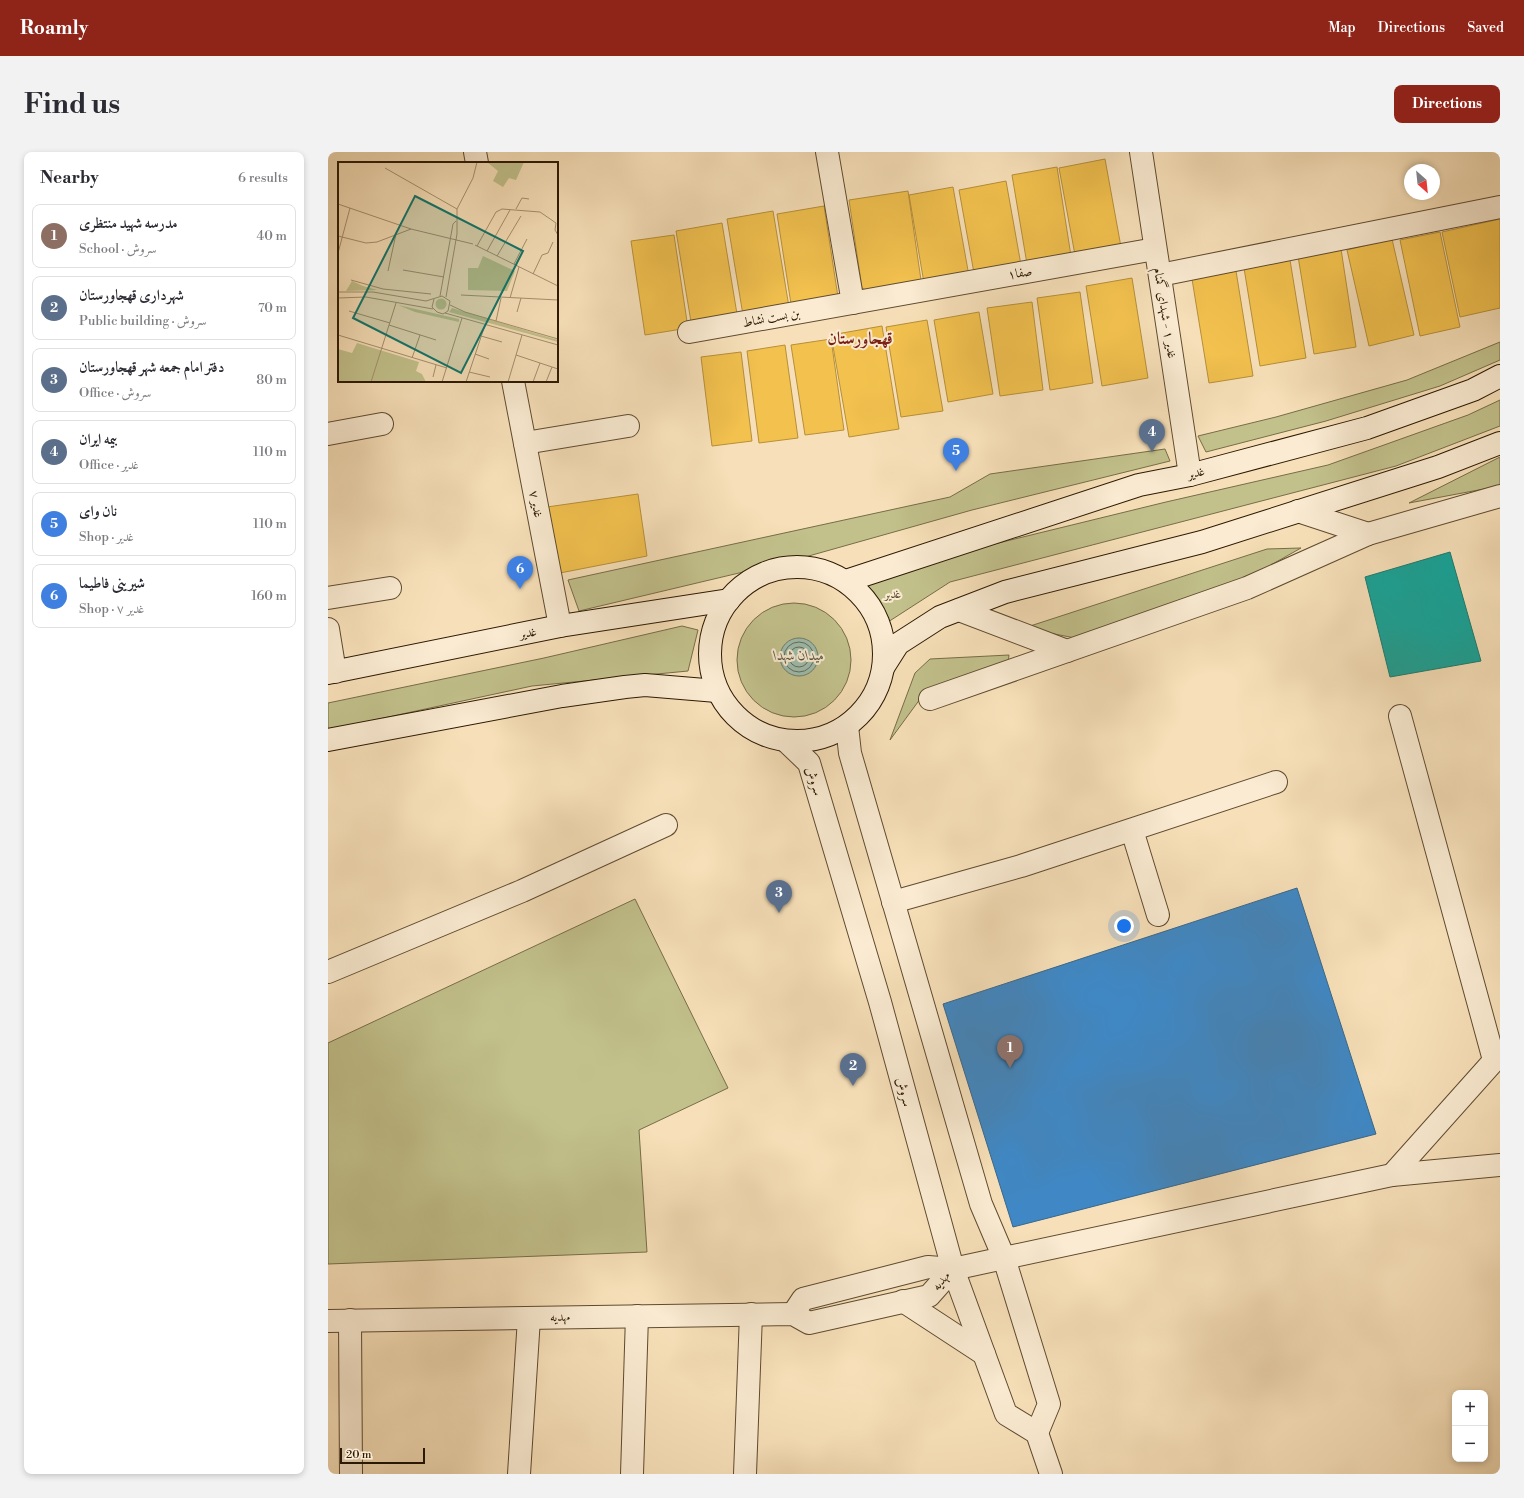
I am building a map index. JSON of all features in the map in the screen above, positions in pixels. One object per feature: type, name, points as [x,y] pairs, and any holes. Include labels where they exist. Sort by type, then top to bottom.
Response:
[{"type":"street","points":[[475,152],[477,162]]},
{"type":"street","points":[[827,152],[853,303]]},
{"type":"street","name":"غدیر ۱ - شهدای گمنام","points":[[1141,152],[1190,475]]},
{"type":"street","points":[[1160,275],[1500,207]]},
{"type":"street","name":"صفا۱","points":[[853,303],[1155,249]]},
{"type":"street","name":"بن بست نشاط","points":[[689,332],[853,303]]},
{"type":"street","name":"غدیر","points":[[846,582],[1139,485],[1190,475],[1367,428],[1473,390],[1500,376]]},
{"type":"street","name":"غدیر ۷","points":[[513,382],[560,626]]},
{"type":"street","points":[[328,434],[382,424]]},
{"type":"street","points":[[525,443],[628,426]]},
{"type":"street","points":[[884,666],[898,644],[940,617],[1005,592],[1202,542],[1438,467],[1500,443]]},
{"type":"street","points":[[930,699],[1247,588],[1368,534],[1500,496]]},
{"type":"street","points":[[1298,511],[1368,534]]},
{"type":"street","points":[[803,567],[823,571],[846,582],[864,598],[877,618],[884,642],[884,666],[880,684],[872,700],[861,714],[847,726],[828,736],[807,741],[786,741],[769,737],[752,729],[738,719],[727,706],[717,691],[712,672],[710,660],[712,634],[719,616],[729,600],[744,585],[762,575],[782,568],[803,567]]},
{"type":"street","points":[[328,598],[390,588]]},
{"type":"street","name":"غدیر","points":[[331,672],[560,626],[729,600]]},
{"type":"street","points":[[959,610],[1067,651]]},
{"type":"street","points":[[328,629],[331,672]]},
{"type":"street","points":[[328,740],[562,696],[632,686],[645,685],[717,691]]},
{"type":"street","points":[[1392,1175],[1497,1057],[1400,716]]},
{"type":"street","points":[[847,726],[850,753],[981,1204],[1004,1258],[1050,1404],[1037,1433],[1052,1474]]},
{"type":"street","name":"سروش","points":[[786,741],[809,763],[880,1002],[952,1269],[1006,1414],[1037,1433]]},
{"type":"street","points":[[893,902],[1021,866],[1276,782]]},
{"type":"street","points":[[328,972],[522,891],[666,825]]},
{"type":"street","points":[[1132,830],[1158,915]]},
{"type":"street","points":[[952,1269],[1392,1175],[1500,1165]]},
{"type":"street","name":"مهدیه","points":[[793,1314],[803,1299],[928,1267],[952,1269]]},
{"type":"street","name":"مهدیه","points":[[328,1320],[793,1314],[809,1323],[929,1296],[952,1269]]},
{"type":"street","points":[[903,1301],[984,1354]]},
{"type":"street","points":[[745,1474],[751,1314]]},
{"type":"street","points":[[632,1474],[637,1316]]},
{"type":"street","points":[[519,1474],[529,1318]]},
{"type":"street","points":[[350,1320],[351,1474]]},
{"type":"green space","points":[[1500,342],[1500,360],[1440,386],[1326,421],[1206,452],[1198,436],[1276,417],[1407,380]]},
{"type":"green space","name":"غدیر","points":[[1500,400],[1500,426],[1396,466],[950,582],[888,622],[862,582],[982,547],[1166,502],[1328,465],[1468,415]]},
{"type":"green space","points":[[1165,449],[1170,461],[972,510],[798,559],[579,611],[568,580],[950,497],[990,474]]},
{"type":"green space","points":[[1500,457],[1500,486],[1409,503]]},
{"type":"green space","points":[[1301,548],[1248,578],[1080,639],[1024,628],[1267,549]]},
{"type":"green space","points":[[794,603],[816,607],[834,620],[847,638],[851,660],[847,682],[834,700],[816,713],[794,717],[772,713],[754,700],[741,682],[737,660],[741,638],[754,620],[772,607]]},
{"type":"green space","points":[[682,626],[698,630],[688,671],[532,686],[328,730],[328,703],[544,658]]},
{"type":"green space","points":[[1009,655],[1008,664],[923,695],[890,740],[915,673],[930,659]]},
{"type":"green space","points":[[635,899],[728,1088],[639,1130],[647,1252],[328,1264],[328,1043]]},
{"type":"water","name":"میدان شهدا","points":[[795,638],[803,638],[810,641],[815,646],[818,657],[815,668],[810,673],[803,676],[795,676],[788,673],[783,668],[780,661],[780,653],[783,646],[788,641]]},
{"type":"building: Homes","points":[[1105,159],[1121,247],[1075,255],[1059,168]]},
{"type":"building: Homes","points":[[1057,167],[1071,256],[1027,264],[1012,175]]},
{"type":"building: Homes","points":[[1006,181],[1021,265],[974,273],[959,190]]},
{"type":"building: Homes","points":[[953,187],[969,276],[924,283],[909,195]]},
{"type":"building: Homes","points":[[908,191],[922,287],[873,294],[862,288],[849,200]]},
{"type":"building: Homes","points":[[824,206],[838,297],[791,304],[777,214]]},
{"type":"building: Homes","points":[[773,211],[789,307],[743,315],[727,219]]},
{"type":"building: Homes","points":[[1500,219],[1500,308],[1460,317],[1442,232]]},
{"type":"building: Homes","points":[[722,223],[737,314],[691,322],[676,231]]},
{"type":"building: Homes","points":[[1440,232],[1460,327],[1420,336],[1400,240]]},
{"type":"building: Homes","points":[[674,235],[688,328],[645,335],[631,241]]},
{"type":"building: Homes","points":[[1392,239],[1414,335],[1369,346],[1347,250]]},
{"type":"building: Homes","points":[[1341,249],[1356,347],[1314,354],[1298,256]]},
{"type":"building: Homes","points":[[1290,260],[1306,358],[1260,366],[1244,268]]},
{"type":"building: Homes","points":[[1236,271],[1253,376],[1209,383],[1192,279]]},
{"type":"building: Homes","points":[[1132,278],[1148,378],[1102,386],[1086,286]]},
{"type":"building: Homes","points":[[1080,292],[1093,383],[1050,390],[1037,298]]},
{"type":"building: Homes","points":[[1032,302],[1043,390],[1000,396],[987,308]]},
{"type":"building: Homes","points":[[979,312],[993,394],[948,402],[934,320]]},
{"type":"building: Homes","points":[[927,320],[943,411],[901,417],[886,327]]},
{"type":"building: Homes","points":[[882,326],[899,429],[849,437],[831,335]]},
{"type":"building: Homes","points":[[831,339],[844,430],[805,435],[791,345]]},
{"type":"building: Homes","points":[[785,345],[798,438],[759,443],[747,351]]},
{"type":"building: Homes","points":[[741,352],[752,441],[712,446],[701,357]]},
{"type":"building: Homes","points":[[638,494],[647,556],[560,573],[547,507]]},
{"type":"building: Schools","points":[[1297,888],[1376,1134],[1013,1227],[943,1004]]},
{"type":"building: Public","points":[[1450,552],[1481,661],[1390,677],[1365,577]]},
{"type":"place","name":"بیمه ایران","points":[[1152,452]]},
{"type":"place","name":"نان وای","points":[[956,471]]},
{"type":"place","name":"شیرینی فاطیما","points":[[520,589]]},
{"type":"place","name":"دفتر امام جمعه شهر قهجاورستان","points":[[779,913]]},
{"type":"place","name":"مدرسه شهید منتظری","points":[[1010,1068]]},
{"type":"place","name":"شهرداری قهجاورستان","points":[[853,1086]]},
{"type":"district","name":"قهجاورستان","points":[[860,339]]}]
